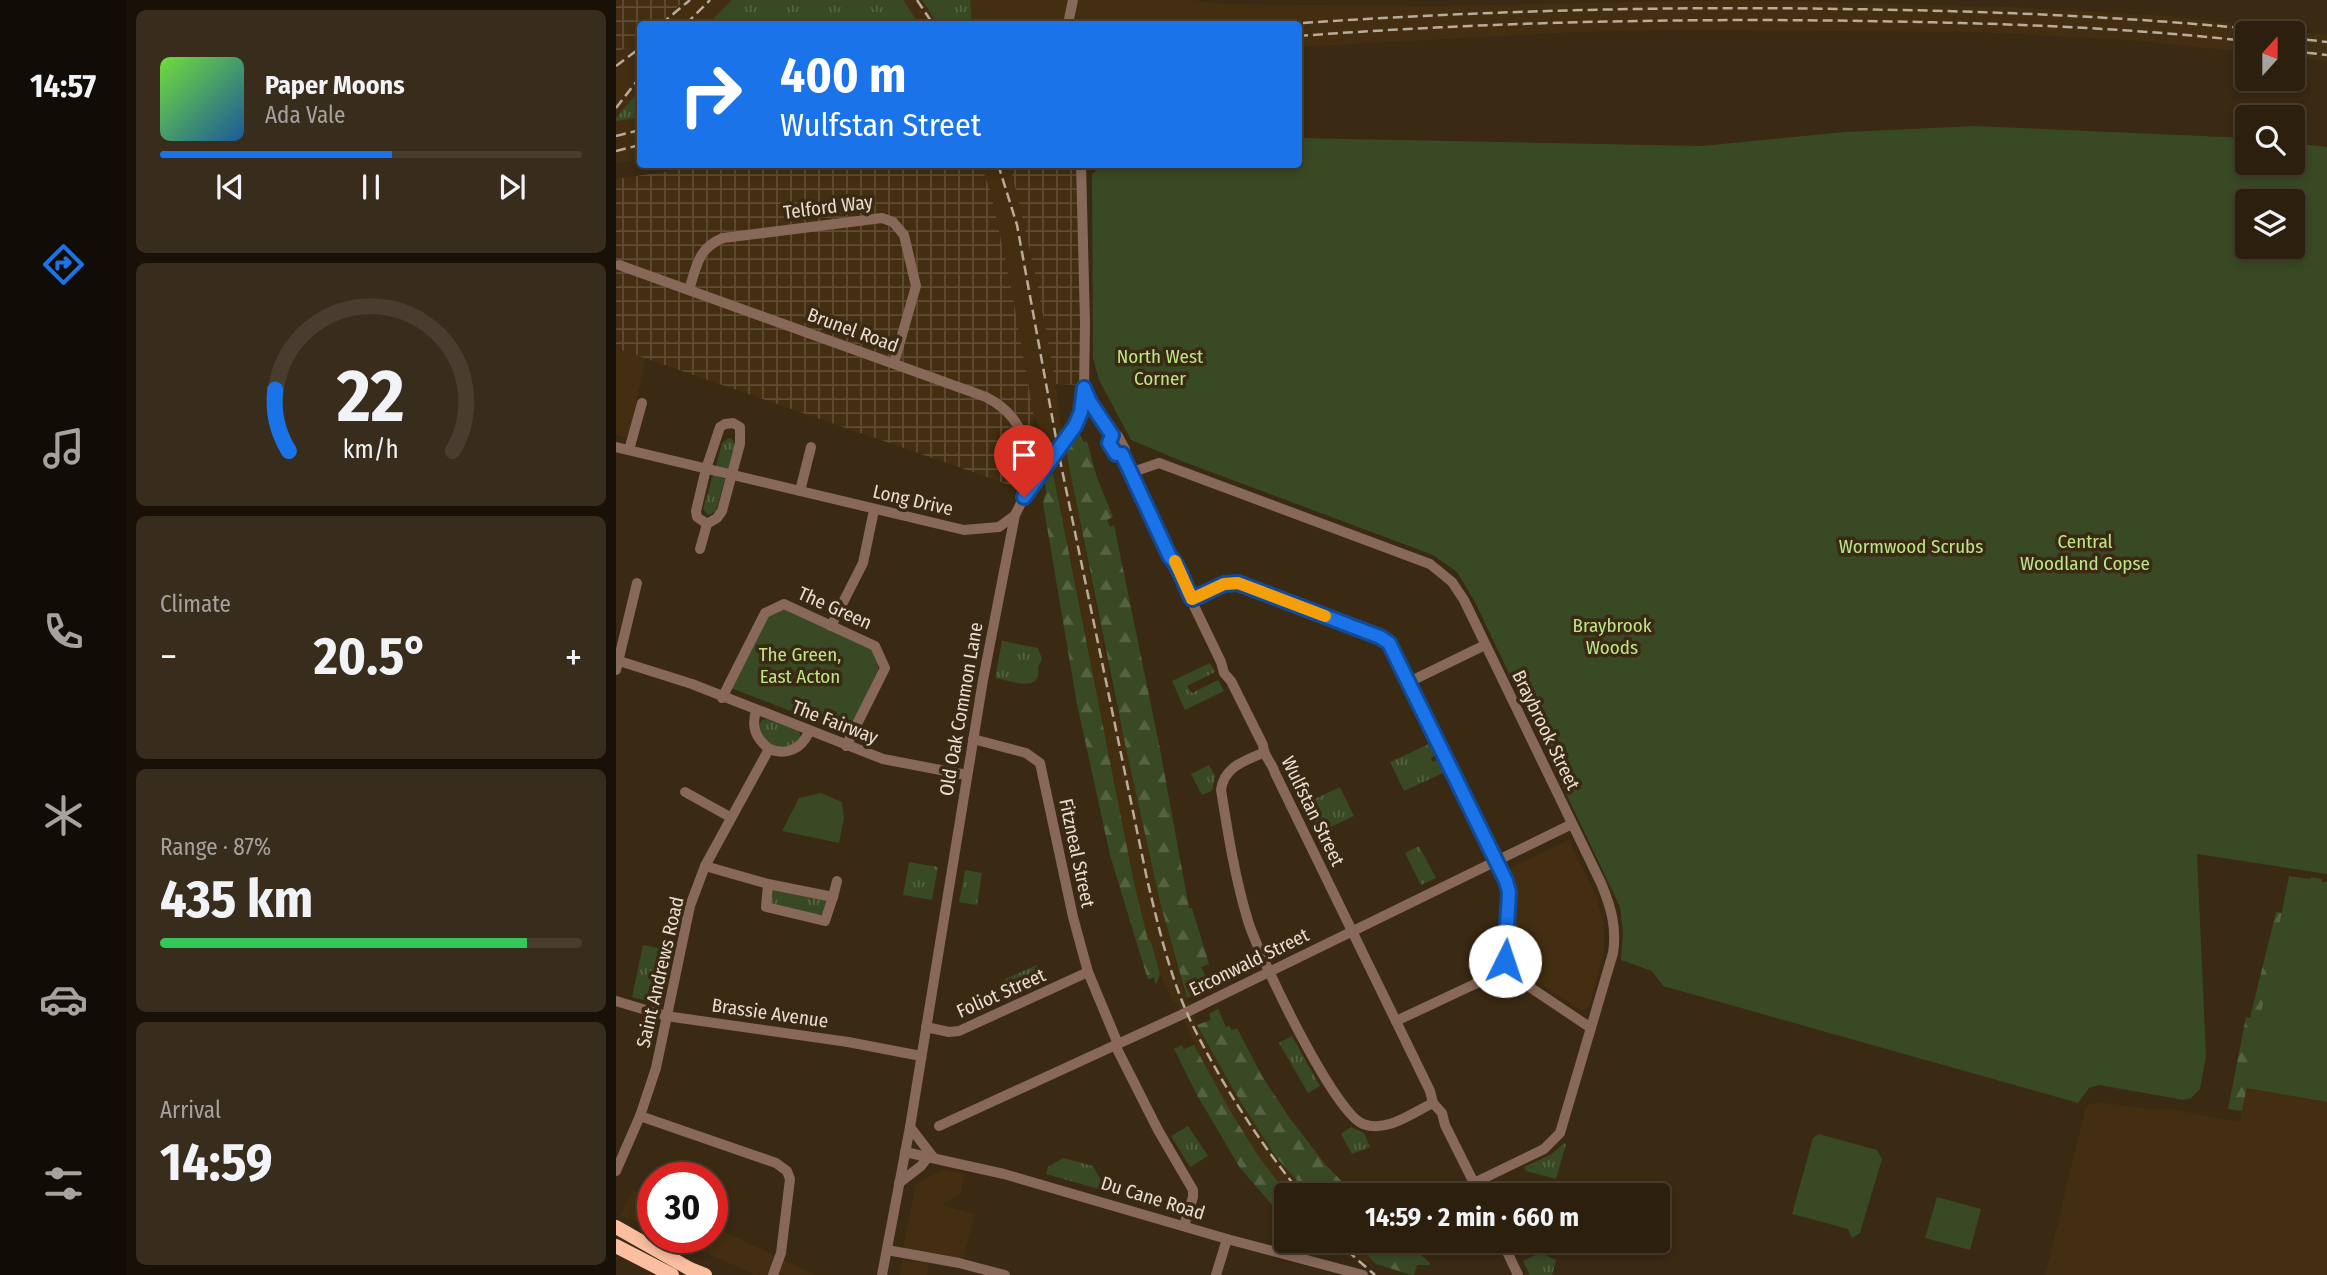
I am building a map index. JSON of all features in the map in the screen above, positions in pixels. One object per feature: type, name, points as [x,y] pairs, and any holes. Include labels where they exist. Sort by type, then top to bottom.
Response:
[{"type":"highway","points":[[616,1227],[705,1275]]},
{"type":"highway","points":[[616,1246],[672,1275]]},
{"type":"street","points":[[1069,21],[1073,0]]},
{"type":"street","name":"Old Oak Common Lane","points":[[882,1275],[910,1127],[973,739],[1015,515],[1042,470],[1079,419],[1084,388],[1081,168]]},
{"type":"street","name":"Telford Way","points":[[690,290],[704,250],[723,238],[882,218],[892,222],[904,235],[916,286],[894,363]]},
{"type":"street","name":"Brunel Road","points":[[619,265],[974,392],[1000,404],[1010,412],[1020,427],[1042,470]]},
{"type":"street","name":"Wulfstan Street","points":[[1084,388],[1112,435],[1109,443],[1116,454],[1122,454],[1170,557],[1180,571],[1180,577],[1224,673],[1231,681],[1263,745],[1263,753],[1271,761],[1430,1091],[1433,1103],[1442,1113],[1445,1125],[1474,1183]]},
{"type":"street","points":[[629,450],[642,403]]},
{"type":"street","points":[[700,549],[707,524],[718,518],[722,511],[741,434],[740,427],[733,423],[720,427],[706,470],[696,511],[697,517],[707,524]]},
{"type":"street","name":"Long Drive","points":[[616,447],[964,530],[999,527],[1015,515]]},
{"type":"street","points":[[800,491],[811,447]]},
{"type":"street","name":"Braybrook Street","points":[[1130,473],[1158,463],[1430,564],[1446,575],[1459,591],[1572,824],[1608,900],[1615,930],[1613,953],[1564,1125],[1556,1139],[1544,1149],[1474,1183]]},
{"type":"street","points":[[831,626],[863,563],[874,510]]},
{"type":"street","points":[[617,663],[637,583]]},
{"type":"street","points":[[1192,599],[1224,584],[1238,583],[1386,640],[1506,881],[1509,892],[1505,954],[1501,968],[1492,976],[1396,1021]]},
{"type":"street","name":"The Green","points":[[722,698],[765,613],[784,604],[876,646],[885,668],[846,746]]},
{"type":"street","points":[[1409,682],[1485,645]]},
{"type":"street","name":"The Fairway","points":[[617,663],[692,684],[883,759],[967,775]]},
{"type":"street","points":[[756,711],[755,733],[769,749],[786,752],[794,750],[809,732]]},
{"type":"street","name":"Fitzneal Street","points":[[973,739],[1026,753],[1040,762],[1073,917],[1088,972],[1105,1018],[1111,1022],[1116,1045]]},
{"type":"street","name":"Saint Andrews Road","points":[[616,1171],[640,1116],[656,1068],[690,906],[705,866],[769,749]]},
{"type":"street","points":[[1263,753],[1232,768],[1224,777],[1221,790],[1245,911],[1255,942],[1313,1058],[1354,1118],[1371,1126],[1388,1125],[1433,1103]]},
{"type":"street","points":[[685,792],[730,817]]},
{"type":"street","name":"Erconwald Street","points":[[939,1126],[1270,972],[1572,824]]},
{"type":"street","points":[[705,866],[768,884],[834,897]]},
{"type":"street","points":[[768,884],[766,907],[825,921],[837,881]]},
{"type":"street","points":[[1501,968],[1591,1028]]},
{"type":"street","name":"Foliot Street","points":[[926,1027],[949,1032],[959,1031],[1088,972]]},
{"type":"street","name":"Brassie Avenue","points":[[616,1001],[666,1016],[848,1042],[921,1056]]},
{"type":"street","points":[[1116,1045],[1158,1130],[1193,1190],[1194,1197],[1184,1226]]},
{"type":"street","points":[[640,1116],[776,1163],[787,1171],[790,1179],[781,1253],[773,1275]]},
{"type":"street","points":[[899,1183],[931,1157],[910,1127]]},
{"type":"street","name":"Du Cane Road","points":[[905,1152],[1039,1183],[1227,1239],[1363,1275]]},
{"type":"street","points":[[1216,1275],[1227,1239]]},
{"type":"street","points":[[887,1250],[960,1263],[1005,1275]]},
{"type":"street","points":[[1508,1253],[1518,1275]]},
{"type":"shaded area","points":[[616,0],[685,0],[661,21],[637,21],[637,40],[616,54]]},
{"type":"shaded area","points":[[685,0],[1193,0],[1221,4],[1436,6],[1739,0],[2010,7],[2169,16],[2235,24],[2235,51],[2126,40],[1976,32],[1671,30],[1577,32],[1302,47],[1302,21],[661,21]]},
{"type":"shaded area","points":[[2305,32],[2327,35],[2327,61],[2305,58]]},
{"type":"shaded area","points":[[637,40],[637,160],[616,164],[616,54]]},
{"type":"shaded area","points":[[691,168],[982,168],[991,193],[1012,292],[1034,417],[1022,485],[1010,485],[616,348],[616,179]]},
{"type":"shaded area","points":[[982,168],[1011,168],[1035,273],[1111,685],[1161,906],[1182,984],[1197,1025],[1240,1101],[1276,1157],[1299,1183],[1279,1183],[1257,1154],[1195,1046],[1176,1002],[1174,1003],[1161,976],[1151,941],[1148,941],[1134,883],[1048,443],[1034,417],[991,193]]},
{"type":"shaded area","points":[[1011,168],[1077,168],[1082,312],[1079,385],[1056,384],[1035,273]]},
{"type":"shaded area","points":[[616,348],[646,358],[628,438],[616,435]]},
{"type":"shaded area","points":[[1569,840],[1596,896],[1604,924],[1604,952],[1589,1007],[1585,1010],[1577,1008],[1520,970],[1513,959],[1517,892],[1508,869]]},
{"type":"shaded area","points":[[2246,1088],[2327,1102],[2327,1275],[2045,1275],[2086,1106],[2098,1102],[2159,1110],[2164,1108],[2240,1122]]},
{"type":"shaded area","points":[[944,1169],[965,1175],[960,1194],[942,1205],[975,1214],[963,1259],[903,1249],[916,1184]]},
{"type":"shaded area","points":[[633,1190],[637,1192],[637,1222],[620,1215]]},
{"type":"shaded area","points":[[728,1234],[816,1275],[756,1275],[706,1253],[728,1253]]},
{"type":"shaded area","points":[[1340,1253],[1365,1253],[1376,1264]]},
{"type":"shaded area","points":[[902,1260],[929,1263],[927,1275],[900,1275]]},
{"type":"green space","points":[[732,0],[903,0],[917,21],[711,21]]},
{"type":"green space","points":[[922,0],[970,0],[972,21],[936,21]]},
{"type":"green space","points":[[637,94],[637,118],[616,121]]},
{"type":"green space","name":"Wormwood Scrubs","points":[[1975,126],[2235,137],[2235,175],[2305,175],[2305,144],[2327,147],[2327,874],[2197,854],[2206,1056],[2200,1089],[2191,1098],[2184,1100],[2099,1085],[2089,1088],[2078,1103],[1663,986],[1652,971],[1621,960],[1623,932],[1620,907],[1475,602],[1457,572],[1433,555],[1131,440],[1099,380],[1093,358],[1092,174],[1100,168],[1302,168],[1302,138],[1702,146],[1845,132]]},
{"type":"green space","points":[[1079,433],[1084,442],[1087,441],[1097,478],[1113,517],[1107,520],[1110,527],[1114,525],[1189,908],[1192,908],[1209,964],[1201,967],[1211,988],[1187,998],[1161,906],[1066,451]]},
{"type":"green space","points":[[730,437],[735,444],[728,469],[716,466],[722,443]]},
{"type":"green space","points":[[1053,472],[1134,883],[1148,940],[1151,941],[1160,974],[1156,985],[1154,977],[1148,980],[1110,855],[1077,704],[1043,503],[1045,483]]},
{"type":"green space","points":[[713,475],[725,479],[716,511],[708,515],[703,509]]},
{"type":"green space","name":"The Green, East Acton","points":[[784,605],[872,648],[878,656],[878,670],[848,733],[731,688],[769,613]]},
{"type":"green space","points":[[1002,641],[1038,648],[1042,659],[1035,681],[1024,684],[995,678]]},
{"type":"green space","points":[[1210,663],[1215,672],[1187,686],[1192,693],[1218,680],[1224,691],[1185,710],[1172,681]]},
{"type":"green space","points":[[767,719],[799,731],[801,738],[788,747],[770,745],[758,727],[762,720]]},
{"type":"green space","points":[[1429,744],[1435,756],[1431,758],[1432,762],[1437,760],[1443,773],[1404,791],[1390,762]]},
{"type":"green space","points":[[1209,765],[1215,776],[1212,791],[1202,795],[1191,774]]},
{"type":"green space","points":[[1340,787],[1354,816],[1316,834],[1311,824],[1314,822],[1310,815],[1307,816],[1302,805]]},
{"type":"green space","points":[[821,793],[842,802],[844,818],[839,843],[782,831],[799,798]]},
{"type":"green space","points":[[1419,846],[1436,878],[1421,885],[1405,853]]},
{"type":"green space","points":[[909,862],[938,867],[932,900],[903,895]]},
{"type":"green space","points":[[965,870],[982,873],[977,905],[959,902]]},
{"type":"green space","points":[[2289,876],[2311,877],[2327,882],[2327,1102],[2246,1088]]},
{"type":"green space","points":[[771,887],[827,900],[822,914],[770,904]]},
{"type":"green space","points":[[2276,912],[2282,913],[2242,1111],[2228,1109],[2246,1017],[2250,1018]]},
{"type":"green space","points":[[643,945],[674,951],[662,1005],[632,997]]},
{"type":"green space","points":[[1037,965],[1044,981],[1012,996],[1005,979]]},
{"type":"green space","points":[[1218,1009],[1226,1027],[1229,1026],[1232,1030],[1237,1028],[1262,1076],[1289,1117],[1325,1164],[1343,1183],[1299,1183],[1276,1157],[1240,1101],[1197,1025],[1211,1020],[1209,1014]]},
{"type":"green space","points":[[1292,1036],[1320,1086],[1308,1093],[1279,1043]]},
{"type":"green space","points":[[1182,1045],[1184,1049],[1194,1045],[1228,1107],[1279,1183],[1274,1183],[1274,1207],[1240,1168],[1197,1095],[1174,1049]]},
{"type":"green space","points":[[1188,1126],[1208,1156],[1190,1167],[1171,1136]]},
{"type":"green space","points":[[1351,1127],[1364,1133],[1370,1147],[1352,1154],[1341,1134]]},
{"type":"green space","points":[[1819,1134],[1877,1150],[1882,1159],[1860,1233],[1852,1238],[1848,1229],[1792,1214],[1813,1138]]},
{"type":"green space","points":[[1566,1144],[1556,1179],[1526,1171],[1524,1167],[1552,1154]]},
{"type":"green space","points":[[1063,1158],[1093,1166],[1101,1180],[1099,1189],[1046,1174],[1048,1167]]},
{"type":"green space","points":[[1937,1197],[1981,1209],[1970,1250],[1925,1238]]},
{"type":"green space","points":[[1365,1253],[1419,1253],[1430,1263],[1417,1265],[1414,1275],[1376,1264]]},
{"type":"green space","points":[[1540,1253],[1556,1260],[1552,1275],[1530,1275],[1523,1261]]},
{"type":"railway","points":[[665,21],[690,0]]},
{"type":"railway","points":[[689,21],[710,0]]},
{"type":"railway","points":[[917,0],[931,21]]},
{"type":"railway","points":[[1302,23],[1496,13],[1774,8],[1955,11],[2235,28]]},
{"type":"railway","points":[[1302,36],[1511,24],[1795,20],[2056,27],[2235,40]]},
{"type":"railway","points":[[2305,39],[2327,42]]},
{"type":"railway","points":[[616,66],[637,50]]},
{"type":"railway","points":[[2305,52],[2327,55]]},
{"type":"railway","points":[[616,108],[637,81]]},
{"type":"railway","points":[[616,136],[637,131]]},
{"type":"railway","points":[[616,151],[637,146]]},
{"type":"railway","points":[[999,168],[1017,225],[1060,460],[1147,879],[1166,955],[1186,1010],[1218,1072],[1257,1135],[1293,1183]]},
{"type":"railway","points":[[1350,1253],[1375,1275]]},
{"type":"slow traffic","points":[[1175,561],[1192,599],[1224,584],[1238,583],[1325,616]]},
{"type":"route","points":[[1024,497],[1079,419],[1084,388],[1112,435],[1109,443],[1116,454],[1122,454],[1192,599],[1224,584],[1238,583],[1386,640],[1506,881],[1509,892],[1505,961]]},
{"type":"park label","name":"North West Corner","points":[[1160,367]]},
{"type":"park label","name":"Central Woodland Copse","points":[[2085,552]]},
{"type":"park label","name":"Braybrook Woods","points":[[1612,636]]}]
